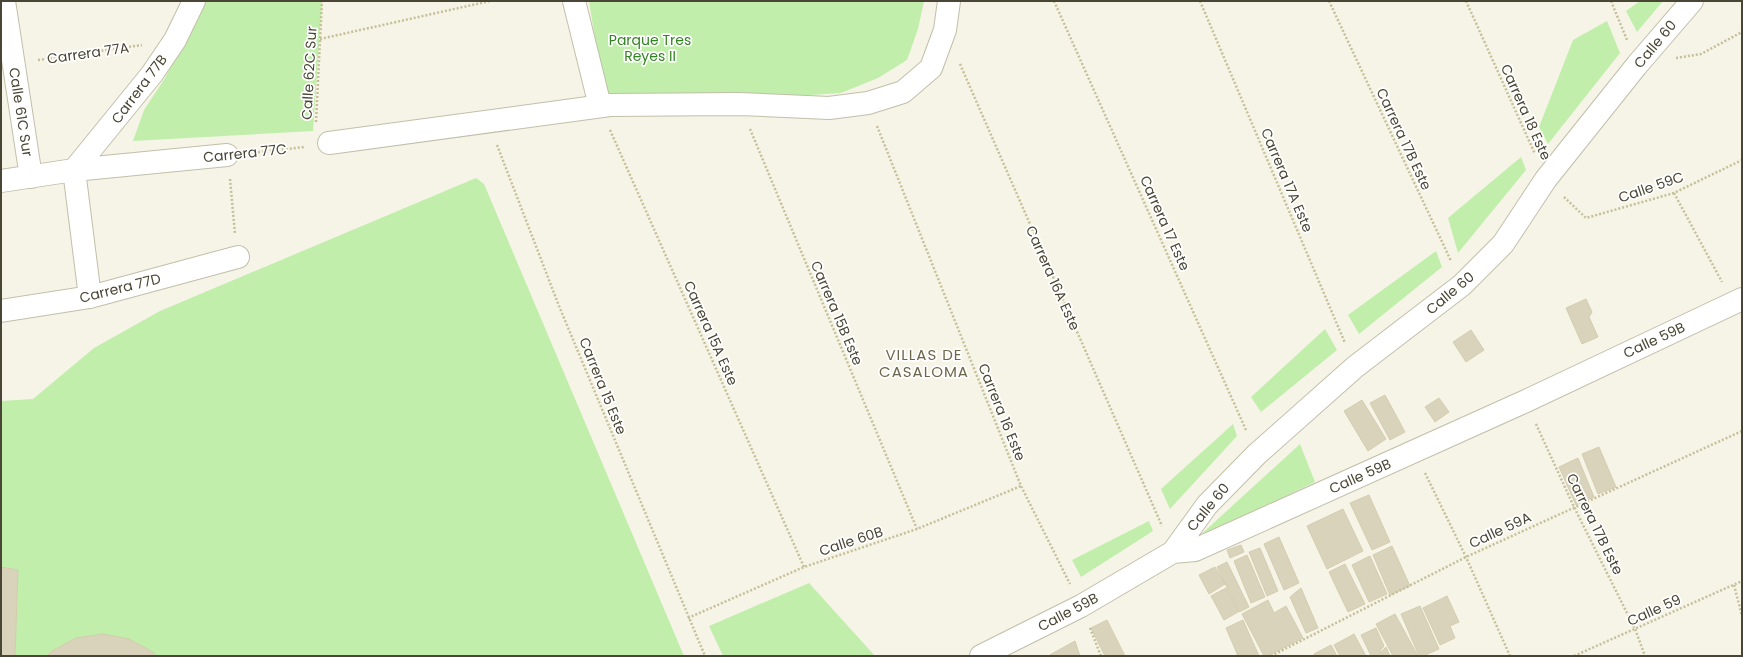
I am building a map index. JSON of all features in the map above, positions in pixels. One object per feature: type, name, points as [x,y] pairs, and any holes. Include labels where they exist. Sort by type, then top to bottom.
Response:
[{"type":"street","name":"Calle 61C Sur","points":[[4,1],[7,64],[31,176]]},
{"type":"street","name":"Carrera 77B","points":[[74,170],[133,100],[152,74],[175,40],[194,1]]},
{"type":"street","points":[[574,1],[600,106]]},
{"type":"street","points":[[323,145],[600,106],[739,104],[829,108],[868,103],[903,92],[931,68],[945,30],[949,1]]},
{"type":"street","name":"Calle 60","points":[[1173,552],[1207,505],[1257,454],[1355,367],[1462,285],[1503,244],[1546,179],[1637,65],[1692,1]]},
{"type":"street","name":"Carrera 77C","points":[[1,181],[74,170],[227,155]]},
{"type":"street","points":[[74,170],[90,297]]},
{"type":"street","name":"Carrera 77D","points":[[1,311],[90,297],[238,257]]},
{"type":"street","name":"Calle 59B","points":[[981,656],[1081,606],[1173,552],[1195,550],[1526,401],[1738,301]]},
{"type":"path","name":"Calle 62C Sur","points":[[322,1],[316,130],[323,145]]},
{"type":"path","points":[[320,39],[490,1]]},
{"type":"path","name":"Carrera 17 Este","points":[[1054,1],[1257,454]]},
{"type":"path","name":"Carrera 17A Este","points":[[1200,1],[1355,367]]},
{"type":"path","name":"Carrera 17B Este","points":[[1329,1],[1462,285]]},
{"type":"path","name":"Carrera 18 Este","points":[[1466,1],[1546,179],[1586,218]]},
{"type":"path","points":[[1611,1],[1637,65],[1701,54],[1742,32]]},
{"type":"path","name":"Carrera 16A Este","points":[[945,30],[1173,552]]},
{"type":"path","name":"Carrera 77A","points":[[7,64],[175,40]]},
{"type":"path","name":"Carrera 16 Este","points":[[868,103],[1021,486],[1081,606],[1101,656]]},
{"type":"path","name":"Carrera 15B Este","points":[[739,104],[917,529]]},
{"type":"path","name":"Carrera 15A Este","points":[[600,106],[804,567]]},
{"type":"path","name":"Carrera 15 Este","points":[[488,122],[559,306],[705,656]]},
{"type":"path","name":"Carrera 77C","points":[[227,155],[323,145]]},
{"type":"path","points":[[227,155],[238,257]]},
{"type":"path","name":"Calle 59C","points":[[1586,218],[1674,193],[1742,160]]},
{"type":"path","points":[[1674,193],[1738,301]]},
{"type":"path","name":"Carrera 17B Este","points":[[1526,401],[1574,507],[1635,629],[1645,656]]},
{"type":"path","name":"Calle 59A","points":[[1271,656],[1466,557],[1742,431]]},
{"type":"path","points":[[1414,451],[1466,557],[1510,656]]},
{"type":"path","name":"Calle 60B","points":[[688,618],[804,567],[917,529],[1021,486]]},
{"type":"path","name":"Calle 59","points":[[1574,656],[1742,581]]},
{"type":"path","points":[[1734,585],[1742,616]]},
{"type":"green space","points":[[204,1],[322,1],[313,131],[133,141],[144,110],[165,78]]},
{"type":"green space","name":"Parque Tres Reyes II","points":[[589,1],[924,1],[918,29],[907,60],[878,78],[841,93],[811,95],[604,97]]},
{"type":"green space","points":[[1640,1],[1663,1],[1637,32],[1626,11]]},
{"type":"green space","points":[[1607,21],[1620,53],[1548,144],[1539,127],[1573,40]]},
{"type":"green space","points":[[1521,157],[1526,170],[1458,253],[1448,218]]},
{"type":"green space","points":[[476,178],[484,184],[684,656],[1,656],[1,401],[33,399],[94,348],[160,311]]},
{"type":"green space","points":[[1436,251],[1442,267],[1359,334],[1348,315]]},
{"type":"green space","points":[[1325,329],[1337,350],[1261,412],[1251,397]]},
{"type":"green space","points":[[1233,424],[1237,436],[1170,509],[1161,489]]},
{"type":"green space","points":[[1300,444],[1315,482],[1196,539]]},
{"type":"green space","points":[[1149,521],[1153,531],[1081,577],[1072,560]]},
{"type":"green space","points":[[809,583],[875,656],[723,656],[709,626]]},
{"type":"building","points":[[1586,299],[1592,312],[1589,317],[1598,337],[1582,344],[1566,308]]},
{"type":"building","points":[[1471,330],[1484,350],[1466,362],[1453,342]]},
{"type":"building","points":[[1385,395],[1405,432],[1390,440],[1370,403]]},
{"type":"building","points":[[1439,398],[1449,412],[1435,422],[1425,407]]},
{"type":"building","points":[[1362,400],[1386,439],[1368,451],[1344,411]]},
{"type":"building","points":[[1599,447],[1616,487],[1598,494],[1582,454]]},
{"type":"building","points":[[1578,458],[1594,497],[1576,505],[1559,467]]},
{"type":"building","points":[[1369,495],[1390,542],[1372,550],[1350,503]]},
{"type":"building","points":[[1343,509],[1363,551],[1327,569],[1307,526]]},
{"type":"building","points":[[1279,537],[1299,583],[1284,590],[1264,544]]},
{"type":"building","points":[[1241,545],[1244,552],[1230,558],[1227,550]]},
{"type":"building","points":[[1392,546],[1410,586],[1390,595],[1373,555]]},
{"type":"building","points":[[1260,548],[1278,591],[1267,596],[1249,552]]},
{"type":"building","points":[[1247,555],[1265,597],[1251,603],[1234,561]]},
{"type":"building","points":[[1370,556],[1387,594],[1369,602],[1352,565]]},
{"type":"building","points":[[1227,562],[1249,607],[1239,612],[1217,567]]},
{"type":"building","points":[[1345,564],[1365,604],[1348,612],[1329,572]]},
{"type":"building","points":[[1,567],[18,570],[15,656],[1,656]]},
{"type":"building","points":[[1215,567],[1225,584],[1209,594],[1199,575]]},
{"type":"building","points":[[1226,588],[1238,612],[1224,620],[1211,596]]},
{"type":"building","points":[[1301,588],[1318,628],[1306,633],[1290,597]]},
{"type":"building","points":[[1447,596],[1459,622],[1450,626],[1455,638],[1440,645],[1423,608]]},
{"type":"building","points":[[1268,600],[1274,613],[1286,606],[1303,638],[1268,656],[1264,656],[1242,614]]},
{"type":"building","points":[[1420,606],[1439,649],[1423,656],[1419,656],[1401,614]]},
{"type":"building","points":[[1395,614],[1418,656],[1393,656],[1376,624]]},
{"type":"building","points":[[1107,620],[1125,656],[1105,656],[1091,628]]},
{"type":"building","points":[[1243,620],[1259,656],[1238,656],[1226,628]]},
{"type":"building","points":[[1376,628],[1384,646],[1380,651],[1382,656],[1371,656],[1361,635]]},
{"type":"building","points":[[103,634],[129,639],[153,652],[157,656],[47,656],[52,651],[76,638]]},
{"type":"building","points":[[1354,634],[1366,656],[1340,656],[1334,645]]},
{"type":"building","points":[[1075,641],[1080,656],[1048,656]]},
{"type":"building","points":[[1331,645],[1337,656],[1315,656],[1314,654]]},
{"type":"building","points":[[1386,647],[1390,656],[1383,656],[1381,652]]},
{"type":"district","name":"VILLAS DE CASALOMA","points":[[924,364]]}]
